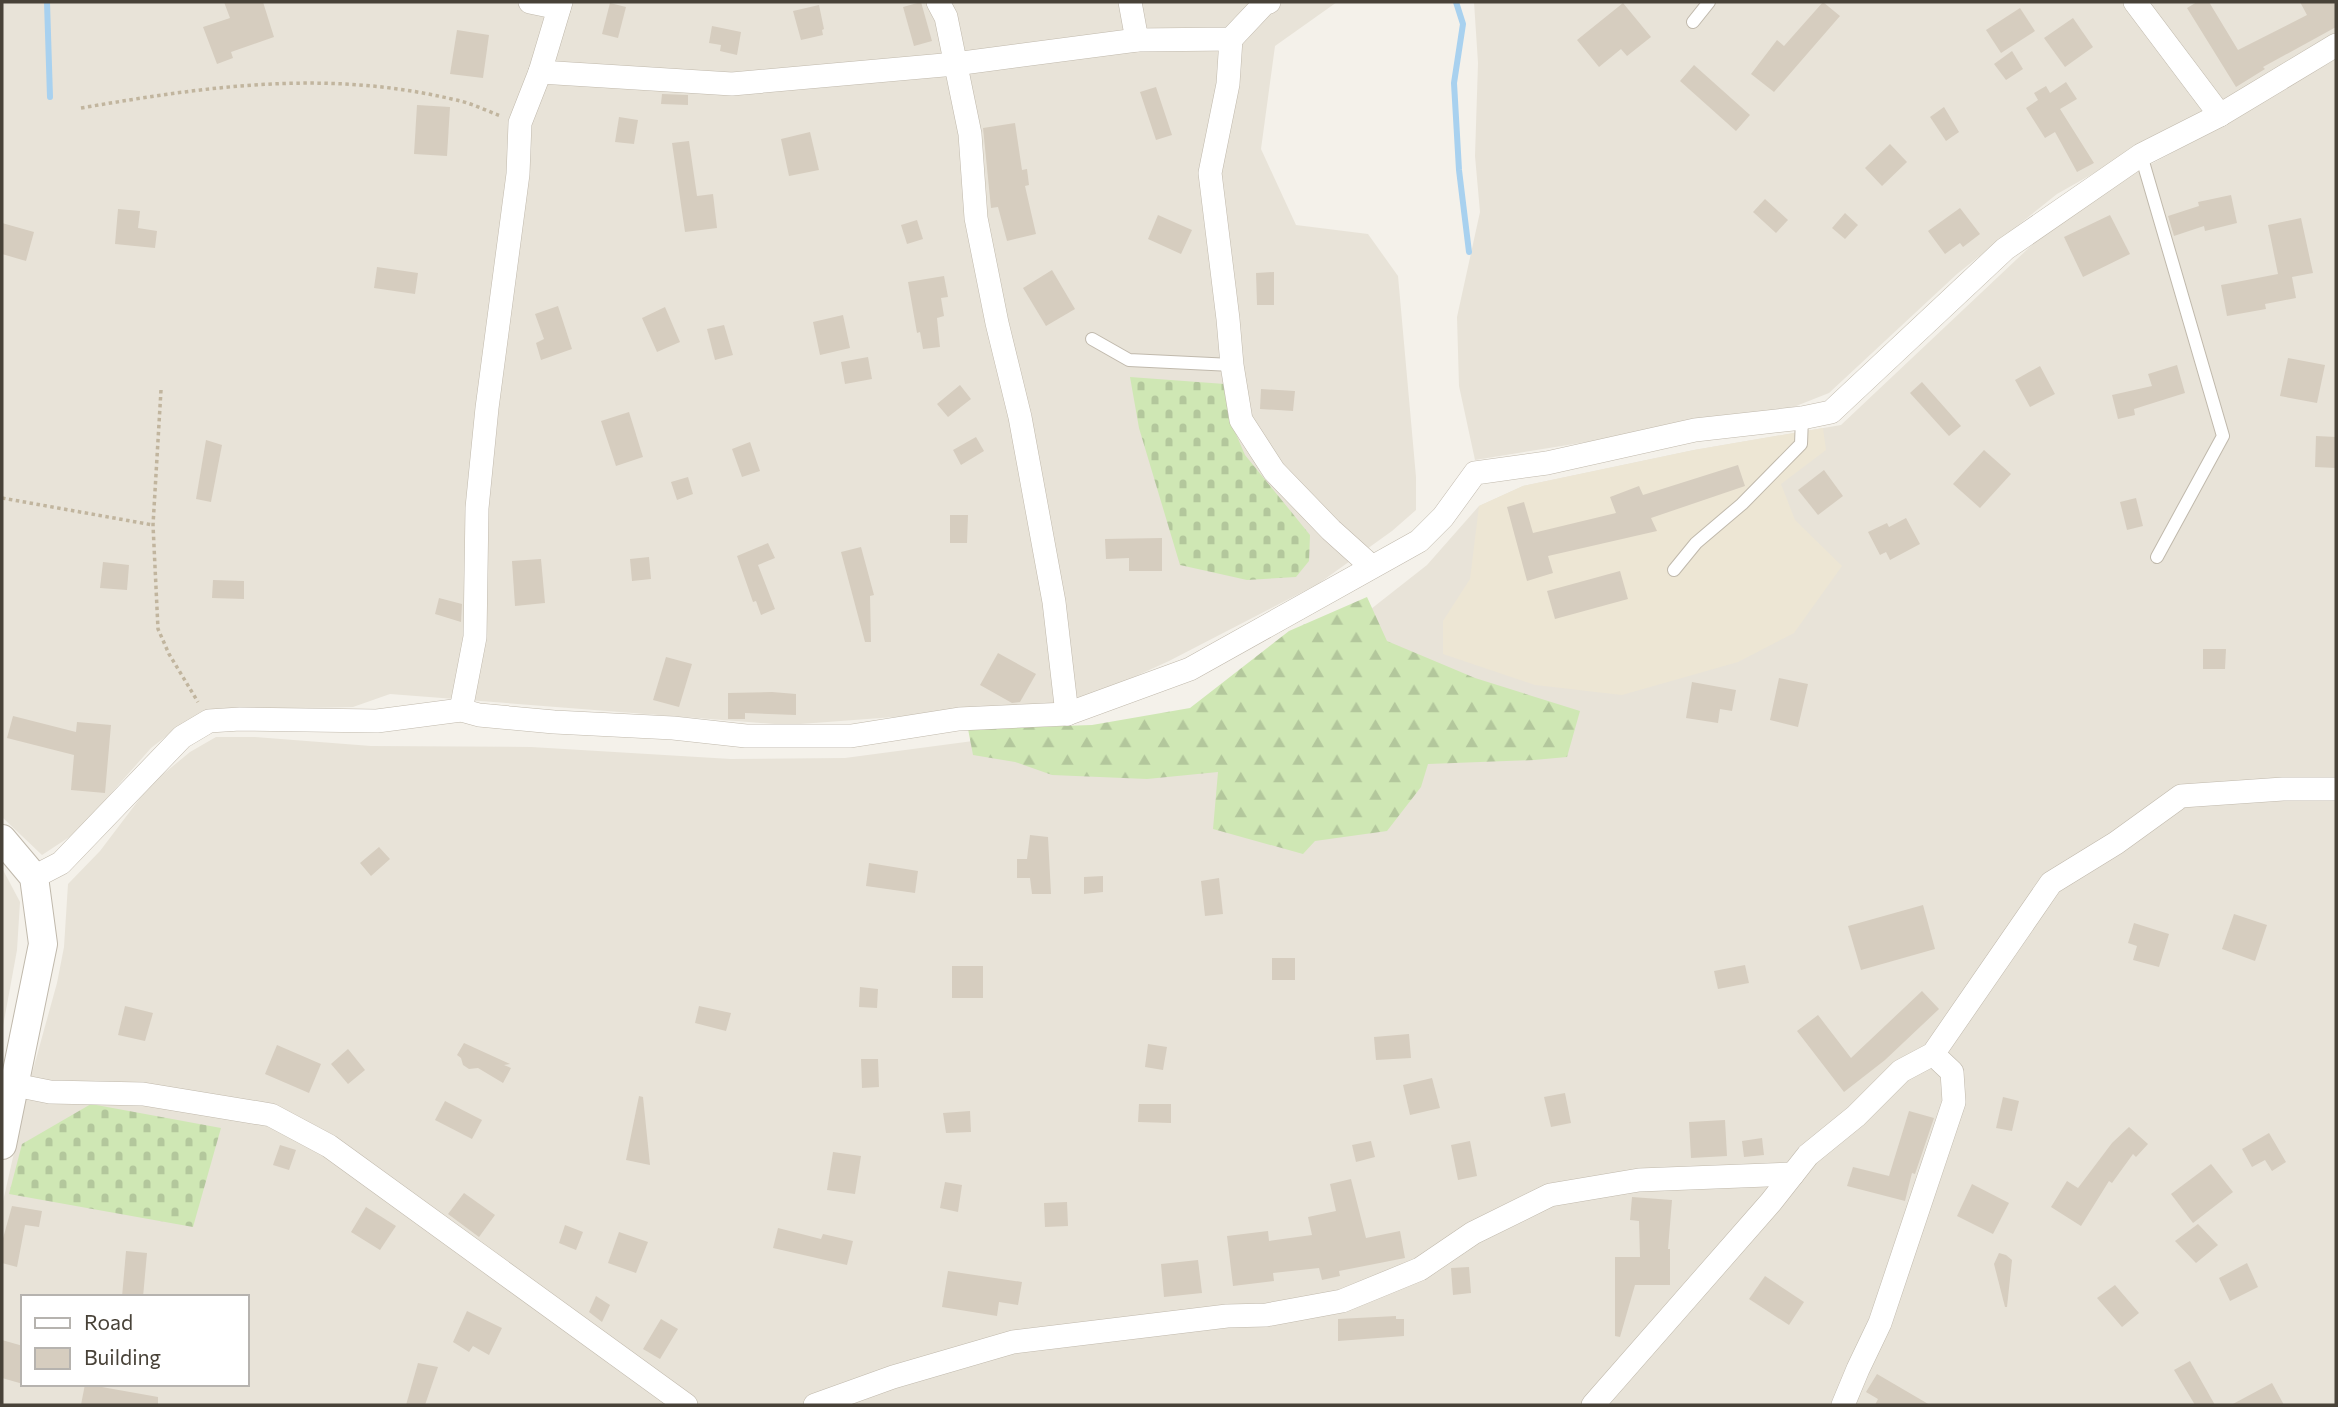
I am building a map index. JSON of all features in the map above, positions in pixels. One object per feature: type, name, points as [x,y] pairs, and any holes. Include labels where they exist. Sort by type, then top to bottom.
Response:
[{"type":"street","points":[[461,710],[475,638],[477,508],[487,408],[518,174],[520,122],[540,72],[560,5],[530,2]]},
{"type":"street","points":[[938,2],[946,17],[970,134],[976,218],[997,323],[1020,417],[1050,578],[1067,714]]},
{"type":"street","points":[[1130,2],[1137,40]]},
{"type":"street","points":[[1269,2],[1231,39],[1228,84],[1210,173],[1241,420],[1274,471],[1331,530],[1371,566]]},
{"type":"street","points":[[2135,2],[2220,115]]},
{"type":"street","points":[[540,72],[733,84],[955,64],[1137,40],[1231,39]]},
{"type":"street","points":[[34,877],[61,863],[182,737],[209,721],[377,721],[461,710],[479,715],[554,722],[673,728],[746,736],[851,736],[960,719],[1067,714],[1190,669],[1419,541],[1443,517],[1475,473],[1547,463],[1695,430],[1802,418],[1831,412],[2005,249],[2141,155],[2220,115],[2336,45]]},
{"type":"street","points":[[1593,1405],[1771,1202],[1808,1154],[1856,1116],[1901,1071],[1933,1054],[2051,883],[2116,843],[2181,796],[2283,789],[2336,789]]},
{"type":"street","points":[[2,839],[34,877],[43,944],[9,1098],[2,1145]]},
{"type":"street","points":[[1843,1405],[1880,1323],[1954,1102],[1952,1072],[1933,1054]]},
{"type":"street","points":[[9,1098],[50,1092],[143,1094],[271,1115],[329,1146],[686,1405]]},
{"type":"street","points":[[815,1405],[893,1377],[1013,1342],[1227,1317],[1266,1315],[1342,1301],[1420,1269],[1473,1233],[1550,1195],[1639,1180],[1793,1174]]},
{"type":"lane","points":[[1693,22],[1709,2]]},
{"type":"lane","points":[[2141,155],[2223,436],[2157,557]]},
{"type":"lane","points":[[1092,340],[1129,360],[1232,365]]},
{"type":"lane","points":[[1674,570],[1696,543],[1742,504],[1801,444],[1802,418]]},
{"type":"path","points":[[81,108],[158,95],[258,83],[353,83],[457,100],[520,122]]},
{"type":"path","points":[[161,390],[153,525],[158,629],[169,654],[209,721]]},
{"type":"path","points":[[2,498],[153,525]]},
{"type":"shaded area","points":[[2,2],[1337,2],[1275,46],[1261,149],[1296,225],[1368,234],[1398,276],[1416,477],[1416,510],[1392,531],[1318,584],[1169,661],[1092,696],[1055,705],[787,725],[390,694],[353,707],[226,710],[182,724],[151,748],[77,832],[42,855],[2,817]]},
{"type":"shaded area","points":[[1474,2],[2336,2],[2336,36],[2057,194],[1957,274],[1829,393],[1786,410],[1475,460],[1459,386],[1457,317],[1480,212],[1475,156],[1478,63]]},
{"type":"shaded area","points":[[2336,59],[2336,1405],[2,1405],[2,1206],[31,1077],[57,983],[64,947],[68,884],[100,851],[150,785],[190,752],[216,737],[255,737],[371,746],[531,747],[731,759],[845,758],[988,739],[1191,731],[1315,653],[1427,565],[1479,506],[1523,486],[1694,450],[1841,425],[2052,226],[2096,194]]},
{"type":"shaded area","points":[[1823,428],[1826,450],[1781,484],[1795,520],[1842,566],[1794,633],[1738,662],[1622,695],[1535,685],[1443,654],[1443,621],[1470,579],[1479,506],[1523,486],[1694,450]]},
{"type":"shaded area","points":[[2,868],[20,902],[17,950],[2,1032]]},
{"type":"green space","points":[[1130,377],[1225,384],[1233,427],[1245,455],[1310,535],[1309,561],[1296,577],[1247,580],[1180,565],[1139,428]]},
{"type":"green space","points":[[1367,597],[1387,641],[1475,678],[1580,711],[1567,757],[1428,764],[1421,787],[1387,831],[1315,841],[1303,854],[1213,829],[1218,772],[1147,779],[1052,775],[1015,762],[973,755],[968,729],[1092,725],[1190,708],[1289,631]]},
{"type":"green space","points":[[91,1104],[221,1128],[193,1227],[9,1194],[22,1144]]},
{"type":"building","points":[[224,2],[263,2],[274,37],[231,52],[233,58],[217,64],[203,27],[230,18]]},
{"type":"building","points":[[921,2],[932,41],[914,46],[903,7]]},
{"type":"building","points":[[1823,2],[1840,16],[1774,92],[1751,74],[1777,40],[1784,46]]},
{"type":"building","points":[[2197,2],[2209,2],[2238,50],[2307,15],[2300,2],[2336,2],[2336,27],[2263,67],[2265,69],[2236,87],[2187,8]]},
{"type":"building","points":[[610,3],[626,7],[618,38],[602,34]]},
{"type":"building","points":[[1623,3],[1651,37],[1627,56],[1621,49],[1599,67],[1577,40]]},
{"type":"building","points":[[819,5],[823,35],[801,40],[793,11]]},
{"type":"building","points":[[2020,8],[2035,31],[2001,53],[1986,30]]},
{"type":"building","points":[[2073,18],[2093,47],[2065,67],[2044,38]]},
{"type":"building","points":[[712,26],[741,32],[737,55],[720,51],[721,45],[709,43]]},
{"type":"building","points":[[457,30],[489,35],[483,78],[450,74]]},
{"type":"building","points":[[2012,51],[2023,69],[2006,80],[1994,64]]},
{"type":"building","points":[[1694,65],[1750,115],[1736,131],[1680,81]]},
{"type":"building","points":[[2066,82],[2077,99],[2060,109],[2094,163],[2077,172],[2055,132],[2045,138],[2026,108],[2038,100],[2034,93],[2046,86],[2050,93]]},
{"type":"building","points":[[1156,87],[1172,135],[1156,140],[1140,92]]},
{"type":"building","points":[[662,94],[688,95],[688,105],[661,104]]},
{"type":"building","points":[[417,105],[450,107],[447,156],[414,154]]},
{"type":"building","points":[[1944,107],[1959,132],[1946,141],[1930,117]]},
{"type":"building","points":[[619,117],[638,120],[634,144],[615,142]]},
{"type":"building","points":[[1015,123],[1022,170],[1027,169],[1029,185],[1025,186],[1036,234],[1007,241],[998,207],[991,208],[983,128]]},
{"type":"building","points":[[810,132],[819,170],[789,176],[781,139]]},
{"type":"building","points":[[689,141],[697,196],[713,194],[717,228],[685,232],[672,143]]},
{"type":"building","points":[[1890,144],[1907,162],[1882,186],[1865,168]]},
{"type":"building","points":[[2231,195],[2237,223],[2205,231],[2204,226],[2174,236],[2168,216],[2199,206],[2198,202]]},
{"type":"building","points":[[1765,199],[1788,220],[1776,233],[1753,212]]},
{"type":"building","points":[[1960,208],[1980,234],[1963,247],[1960,243],[1945,254],[1928,231]]},
{"type":"building","points":[[118,209],[140,211],[138,228],[157,231],[155,248],[115,244]]},
{"type":"building","points":[[1845,213],[1858,225],[1845,239],[1832,228]]},
{"type":"building","points":[[1158,215],[1192,230],[1181,254],[1148,239]]},
{"type":"building","points":[[2110,215],[2130,254],[2083,277],[2064,237]]},
{"type":"building","points":[[2301,218],[2313,273],[2292,277],[2296,298],[2265,304],[2266,309],[2227,316],[2221,285],[2278,274],[2268,225]]},
{"type":"building","points":[[917,220],[923,239],[907,244],[901,225]]},
{"type":"building","points":[[2,223],[34,232],[26,261],[2,254]]},
{"type":"building","points":[[377,267],[418,273],[415,294],[374,288]]},
{"type":"building","points":[[1052,270],[1075,309],[1046,326],[1023,288]]},
{"type":"building","points":[[1274,272],[1274,305],[1257,305],[1256,273]]},
{"type":"building","points":[[944,276],[948,297],[941,298],[944,316],[937,318],[940,347],[923,349],[920,332],[917,333],[908,282]]},
{"type":"building","points":[[558,306],[572,349],[541,360],[536,343],[544,339],[535,314]]},
{"type":"building","points":[[665,307],[680,342],[657,352],[642,318]]},
{"type":"building","points":[[843,315],[850,348],[820,355],[813,322]]},
{"type":"building","points":[[724,325],[733,355],[715,360],[707,329]]},
{"type":"building","points":[[868,357],[872,379],[845,384],[841,362]]},
{"type":"building","points":[[2288,358],[2325,365],[2317,403],[2280,396]]},
{"type":"building","points":[[2177,365],[2185,393],[2134,409],[2135,415],[2118,419],[2112,395],[2152,386],[2148,374]]},
{"type":"building","points":[[2040,366],[2055,394],[2030,407],[2015,380]]},
{"type":"building","points":[[1922,382],[1961,426],[1949,436],[1910,393]]},
{"type":"building","points":[[960,385],[971,399],[948,417],[937,404]]},
{"type":"building","points":[[1261,389],[1295,391],[1293,411],[1260,409]]},
{"type":"building","points":[[629,412],[643,457],[616,466],[601,421]]},
{"type":"building","points":[[2316,436],[2336,437],[2336,468],[2315,467]]},
{"type":"building","points":[[976,437],[984,451],[961,465],[953,450]]},
{"type":"building","points":[[206,440],[222,445],[211,502],[196,499]]},
{"type":"building","points":[[750,442],[760,471],[742,477],[732,449]]},
{"type":"building","points":[[1984,450],[2011,474],[1980,508],[1953,484]]},
{"type":"building","points":[[1738,465],[1745,486],[1651,518],[1657,531],[1548,556],[1553,573],[1527,581],[1507,507],[1524,502],[1533,533],[1616,513],[1610,497],[1639,486],[1643,495]]},
{"type":"building","points":[[1824,470],[1843,496],[1818,515],[1798,490]]},
{"type":"building","points":[[688,477],[693,494],[677,500],[671,482]]},
{"type":"building","points":[[2136,498],[2143,526],[2127,530],[2120,502]]},
{"type":"building","points":[[950,515],[968,515],[967,543],[950,543]]},
{"type":"building","points":[[1906,518],[1920,544],[1890,560],[1886,552],[1880,555],[1868,532],[1887,523],[1889,527]]},
{"type":"building","points":[[1162,538],[1162,571],[1129,571],[1129,558],[1106,559],[1105,539]]},
{"type":"building","points":[[768,543],[775,558],[758,565],[775,609],[761,615],[756,601],[753,602],[737,556]]},
{"type":"building","points":[[861,547],[874,595],[870,596],[871,642],[865,642],[841,552]]},
{"type":"building","points":[[649,557],[651,579],[632,581],[630,559]]},
{"type":"building","points":[[541,559],[545,603],[515,606],[512,561]]},
{"type":"building","points":[[103,562],[129,565],[127,590],[100,588]]},
{"type":"building","points":[[1620,571],[1628,599],[1555,619],[1547,591]]},
{"type":"building","points":[[213,580],[244,581],[244,599],[212,598]]},
{"type":"building","points":[[439,598],[462,604],[461,622],[435,614]]},
{"type":"building","points":[[2203,649],[2226,649],[2225,669],[2203,669]]},
{"type":"building","points":[[998,653],[1036,674],[1020,702],[1012,703],[980,685]]},
{"type":"building","points":[[666,657],[692,664],[679,707],[653,700]]},
{"type":"building","points":[[1779,678],[1808,684],[1798,727],[1770,720]]},
{"type":"building","points":[[1692,682],[1736,690],[1732,711],[1720,709],[1718,723],[1686,718]]},
{"type":"building","points":[[728,693],[796,694],[796,715],[745,713],[745,719],[728,719]]},
{"type":"building","points":[[13,716],[76,732],[77,722],[111,725],[105,793],[71,790],[74,755],[7,738]]},
{"type":"building","points":[[1030,835],[1048,837],[1051,894],[1032,894],[1030,878],[1017,878],[1017,859],[1027,859]]},
{"type":"building","points":[[379,847],[390,859],[371,876],[360,863]]},
{"type":"building","points":[[869,863],[918,871],[915,893],[866,886]]},
{"type":"building","points":[[1103,876],[1103,892],[1084,894],[1084,877]]},
{"type":"building","points":[[1219,878],[1223,914],[1205,916],[1201,881]]},
{"type":"building","points":[[1923,905],[1935,949],[1861,970],[1848,926]]},
{"type":"building","points":[[2234,914],[2267,925],[2255,961],[2222,949]]},
{"type":"building","points":[[2134,923],[2169,934],[2159,967],[2133,960],[2137,946],[2128,943]]},
{"type":"building","points":[[1272,958],[1295,958],[1295,980],[1272,980]]},
{"type":"building","points":[[1745,965],[1749,983],[1718,989],[1714,971]]},
{"type":"building","points":[[952,966],[983,966],[983,998],[952,998]]},
{"type":"building","points":[[860,987],[878,989],[877,1008],[859,1007]]},
{"type":"building","points":[[1922,991],[1939,1009],[1885,1060],[1844,1092],[1797,1031],[1818,1015],[1851,1058]]},
{"type":"building","points":[[125,1006],[153,1013],[145,1041],[118,1035]]},
{"type":"building","points":[[699,1006],[731,1013],[726,1031],[695,1023]]},
{"type":"building","points":[[1409,1034],[1411,1058],[1376,1060],[1374,1037]]},
{"type":"building","points":[[464,1043],[510,1064],[504,1065],[511,1068],[503,1083],[478,1068],[469,1069],[463,1065],[457,1055]]},
{"type":"building","points":[[1148,1044],[1167,1047],[1163,1070],[1145,1067]]},
{"type":"building","points":[[277,1045],[321,1064],[309,1093],[265,1074]]},
{"type":"building","points":[[348,1049],[365,1070],[348,1084],[331,1064]]},
{"type":"building","points":[[861,1059],[878,1059],[879,1087],[862,1088]]},
{"type":"building","points":[[1432,1078],[1440,1108],[1410,1115],[1403,1085]]},
{"type":"building","points":[[1565,1093],[1571,1123],[1551,1127],[1544,1097]]},
{"type":"building","points":[[639,1096],[643,1097],[650,1165],[626,1160]]},
{"type":"building","points":[[2003,1097],[2019,1101],[2012,1131],[1996,1128]]},
{"type":"building","points":[[445,1101],[482,1120],[472,1139],[435,1120]]},
{"type":"building","points":[[1139,1104],[1171,1104],[1171,1123],[1138,1122]]},
{"type":"building","points":[[970,1111],[971,1132],[946,1133],[943,1113]]},
{"type":"building","points":[[1909,1111],[1934,1118],[1915,1174],[1912,1173],[1905,1201],[1847,1186],[1853,1167],[1889,1176]]},
{"type":"building","points":[[1725,1120],[1727,1156],[1691,1158],[1689,1122]]},
{"type":"building","points":[[2129,1127],[2148,1144],[2136,1157],[2133,1154],[2112,1183],[2109,1181],[2081,1226],[2051,1207],[2067,1181],[2078,1188],[2112,1143]]},
{"type":"building","points":[[2269,1133],[2286,1162],[2272,1171],[2265,1160],[2252,1167],[2242,1149]]},
{"type":"building","points":[[1762,1138],[1764,1155],[1744,1157],[1742,1141]]},
{"type":"building","points":[[1371,1141],[1375,1157],[1356,1162],[1352,1145]]},
{"type":"building","points":[[1470,1141],[1477,1176],[1458,1180],[1451,1145]]},
{"type":"building","points":[[280,1145],[296,1150],[289,1170],[273,1165]]},
{"type":"building","points":[[833,1152],[861,1156],[855,1194],[827,1190]]},
{"type":"building","points":[[2211,1164],[2233,1192],[2193,1223],[2171,1194]]},
{"type":"building","points":[[1351,1179],[1366,1238],[1400,1231],[1405,1258],[1339,1271],[1340,1276],[1322,1280],[1319,1268],[1273,1273],[1274,1281],[1233,1286],[1227,1236],[1268,1231],[1269,1241],[1312,1235],[1308,1217],[1336,1211],[1330,1184]]},
{"type":"building","points":[[945,1182],[962,1185],[958,1212],[940,1208]]},
{"type":"building","points":[[1972,1184],[2009,1203],[1993,1234],[1957,1216]]},
{"type":"building","points":[[464,1193],[495,1215],[479,1237],[448,1214]]},
{"type":"building","points":[[1632,1197],[1672,1200],[1668,1249],[1670,1285],[1635,1285],[1620,1337],[1615,1336],[1615,1257],[1640,1257],[1639,1221],[1630,1220]]},
{"type":"building","points":[[1067,1202],[1068,1226],[1045,1227],[1044,1203]]},
{"type":"building","points":[[12,1206],[42,1211],[39,1227],[25,1225],[17,1267],[2,1263],[2,1242]]},
{"type":"building","points":[[366,1207],[396,1226],[380,1250],[351,1232]]},
{"type":"building","points":[[2198,1224],[2218,1245],[2196,1263],[2175,1241]]},
{"type":"building","points":[[565,1225],[583,1232],[576,1250],[559,1243]]},
{"type":"building","points":[[778,1228],[821,1239],[823,1234],[853,1241],[847,1265],[773,1248]]},
{"type":"building","points":[[619,1232],[648,1242],[636,1273],[608,1263]]},
{"type":"building","points":[[126,1251],[147,1253],[143,1295],[122,1295]]},
{"type":"building","points":[[1999,1253],[2012,1260],[2007,1307],[1994,1264]]},
{"type":"building","points":[[1198,1260],[1202,1293],[1164,1297],[1161,1264]]},
{"type":"building","points":[[2247,1263],[2258,1287],[2230,1301],[2219,1278]]},
{"type":"building","points":[[1469,1267],[1471,1293],[1453,1295],[1451,1268]]},
{"type":"building","points":[[948,1271],[1022,1282],[1018,1305],[999,1302],[997,1316],[942,1307]]},
{"type":"building","points":[[1765,1276],[1804,1302],[1789,1325],[1749,1299]]},
{"type":"building","points":[[2115,1285],[2139,1313],[2122,1327],[2097,1298]]},
{"type":"building","points":[[596,1296],[610,1305],[602,1322],[589,1312]]},
{"type":"building","points":[[467,1311],[502,1328],[489,1355],[473,1346],[469,1352],[453,1342]]},
{"type":"building","points":[[1396,1316],[1396,1319],[1404,1319],[1404,1336],[1338,1341],[1338,1319]]},
{"type":"building","points":[[661,1319],[678,1329],[660,1359],[643,1349]]},
{"type":"building","points":[[2,1340],[21,1345],[21,1383],[2,1378]]},
{"type":"building","points":[[2190,1361],[2215,1405],[2195,1405],[2174,1370]]},
{"type":"building","points":[[418,1363],[438,1367],[425,1405],[406,1405]]},
{"type":"building","points":[[1877,1374],[1930,1405],[1875,1405],[1878,1399],[1866,1392]]},
{"type":"building","points":[[2272,1383],[2284,1405],[2231,1405]]},
{"type":"building","points":[[85,1386],[158,1397],[158,1405],[81,1405]]},
{"type":"waterway","points":[[47,2],[50,97]]},
{"type":"waterway","points":[[1456,2],[1463,24],[1454,83],[1459,170],[1469,252]]}]
